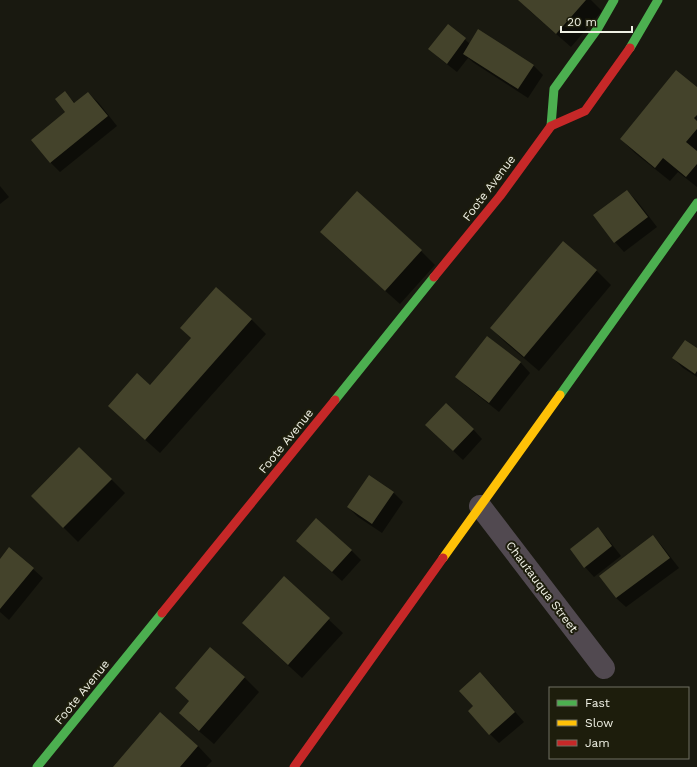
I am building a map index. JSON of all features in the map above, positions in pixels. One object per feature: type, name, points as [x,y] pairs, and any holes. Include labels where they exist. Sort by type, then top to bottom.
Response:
[{"type":"main road","points":[[614,0],[598,28],[554,89],[551,126],[585,111],[629,50],[656,1]]},
{"type":"main road","name":"Foote Avenue","points":[[37,767],[500,196],[551,126]]},
{"type":"main road","points":[[294,767],[697,203]]},
{"type":"street","name":"Chautauqua Street","points":[[480,506],[604,668]]},
{"type":"building","points":[[518,0],[586,0],[556,34]]},
{"type":"building","points":[[448,24],[466,38],[447,64],[428,49]]},
{"type":"building","points":[[478,29],[534,65],[518,89],[463,54]]},
{"type":"building","points":[[676,70],[697,87],[697,115],[694,118],[697,121],[697,129],[686,142],[697,151],[697,164],[686,177],[663,158],[655,168],[620,139]]},
{"type":"building","points":[[65,91],[74,103],[88,92],[108,116],[50,163],[31,140],[65,112],[55,99]]},
{"type":"building","points":[[627,190],[648,217],[614,243],[593,215]]},
{"type":"building","points":[[357,191],[422,250],[385,291],[320,232]]},
{"type":"building","points":[[563,241],[597,270],[524,357],[490,328]]},
{"type":"building","points":[[216,287],[252,319],[145,440],[108,406],[137,373],[150,385],[191,338],[180,328]]},
{"type":"building","points":[[487,336],[521,362],[489,403],[455,377]]},
{"type":"building","points":[[685,340],[697,348],[697,371],[695,374],[672,358]]},
{"type":"building","points":[[446,403],[474,429],[453,451],[425,425]]},
{"type":"building","points":[[79,447],[112,479],[63,528],[31,496]]},
{"type":"building","points":[[369,475],[394,492],[372,524],[347,507]]},
{"type":"building","points":[[316,518],[352,550],[332,572],[296,541]]},
{"type":"building","points":[[598,527],[612,546],[584,568],[570,549]]},
{"type":"building","points":[[653,535],[670,558],[616,598],[599,576]]},
{"type":"building","points":[[9,547],[34,568],[0,609],[0,559]]},
{"type":"building","points":[[284,576],[330,618],[288,665],[242,623]]},
{"type":"building","points":[[210,647],[245,677],[199,731],[179,713],[189,701],[175,688]]},
{"type":"building","points":[[480,672],[515,712],[489,735],[468,711],[473,706],[459,691]]},
{"type":"building","points":[[160,712],[198,746],[180,767],[113,767]]},
{"type":"traffic: fast","points":[[551,126],[554,89],[598,28],[614,0]]},
{"type":"traffic: fast","points":[[630,48],[658,0]]},
{"type":"traffic: fast","points":[[560,395],[697,203]]},
{"type":"traffic: fast","points":[[335,400],[434,277]]},
{"type":"traffic: fast","points":[[37,767],[162,613]]},
{"type":"traffic: slow","points":[[443,558],[560,395]]},
{"type":"traffic: jam","points":[[434,277],[500,196],[551,126],[585,111],[630,48]]},
{"type":"traffic: jam","points":[[162,613],[335,400]]},
{"type":"traffic: jam","points":[[294,767],[443,558]]}]
